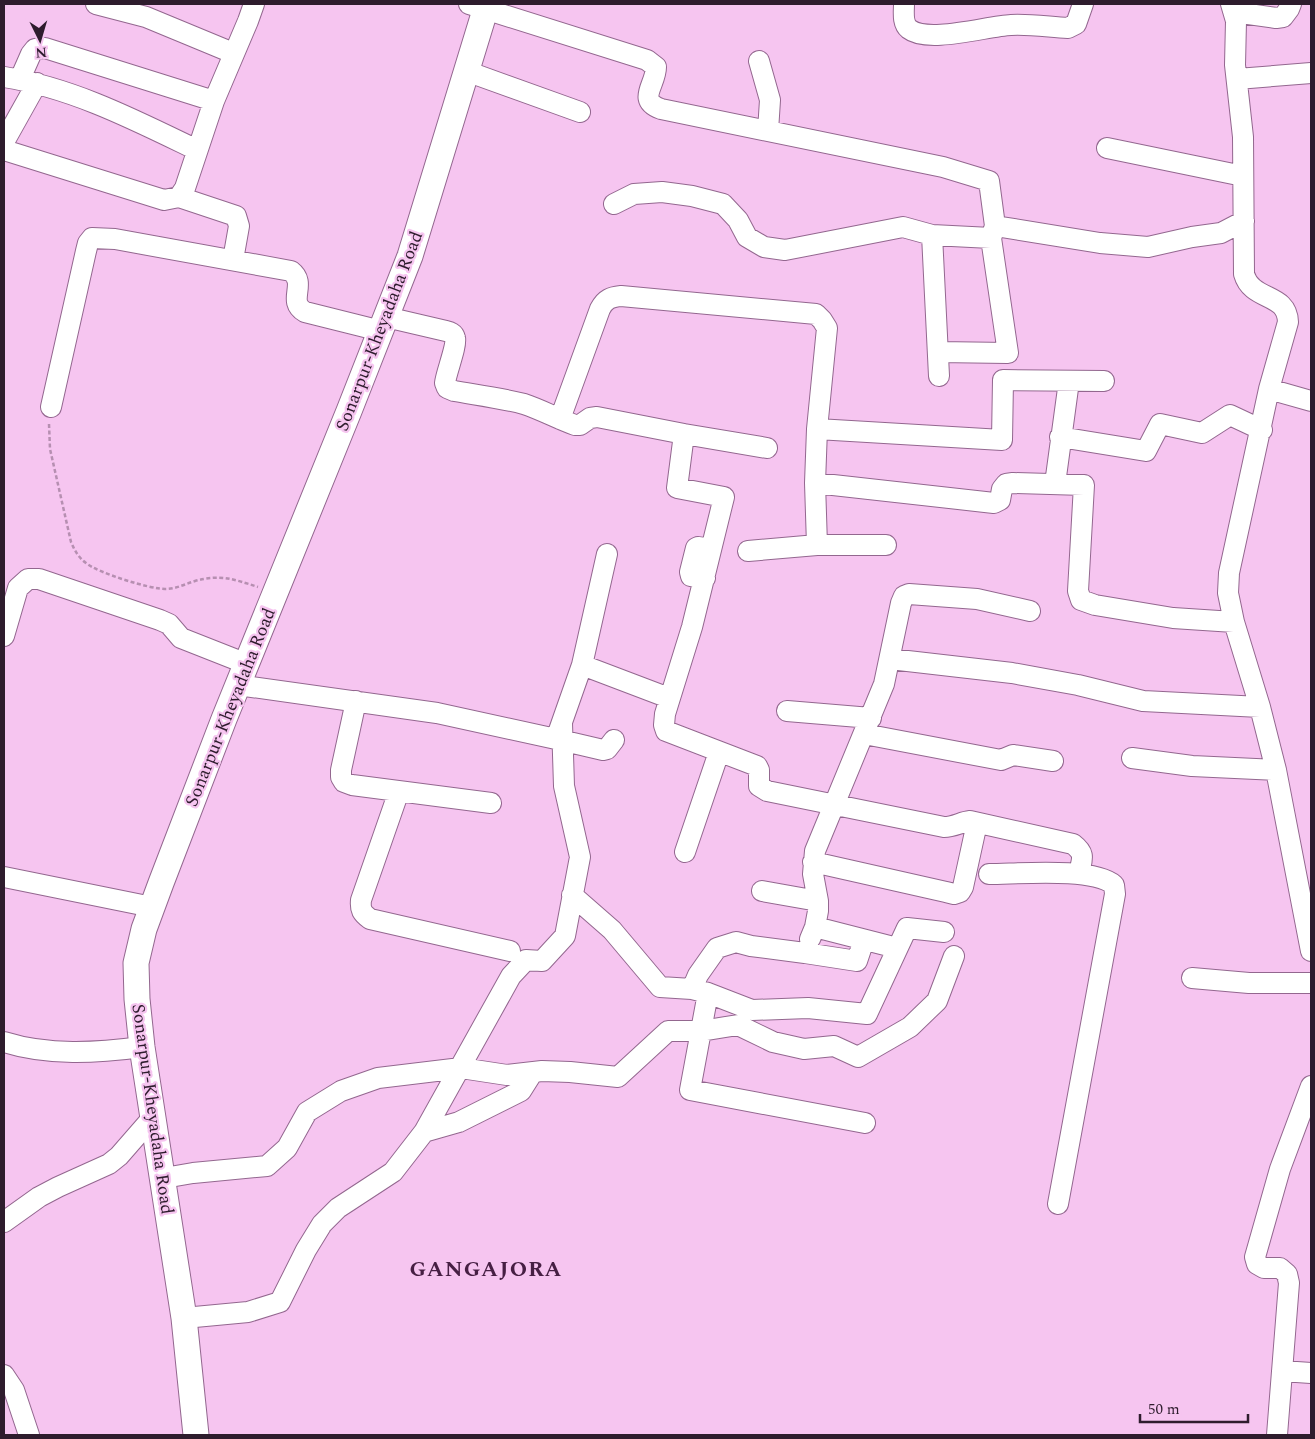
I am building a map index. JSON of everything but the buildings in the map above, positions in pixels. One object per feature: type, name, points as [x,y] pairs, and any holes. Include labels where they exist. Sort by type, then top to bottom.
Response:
[{"type":"main road","name":"Sonarpur-Kheyadaha Road","points":[[196,1435],[184,1318],[164,1178],[142,1047],[137,999],[136,963],[144,929],[152,907],[242,675],[410,256],[466,71],[480,5]]},
{"type":"street","points":[[96,4],[146,17],[233,53]]},
{"type":"street","points":[[179,197],[186,188],[214,101],[254,4]]},
{"type":"street","points":[[904,4],[905,24],[909,29],[917,33],[940,35],[991,26],[1013,25],[1068,28],[1076,24],[1083,4]]},
{"type":"street","points":[[1291,4],[1283,17],[1276,18],[1233,8],[1236,21],[1235,65],[1243,137],[1244,274],[1246,282],[1251,288],[1283,306],[1288,312],[1288,322],[1269,389],[1262,430],[1229,573],[1228,593],[1234,622],[1260,707],[1276,770],[1307,904],[1311,951]]},
{"type":"street","points":[[480,5],[647,60],[656,67],[656,73],[648,96],[649,102],[654,106],[943,167],[989,181],[993,232],[1008,353],[938,352]]},
{"type":"street","points":[[4,142],[20,80],[35,49],[45,48],[214,101]]},
{"type":"street","points":[[759,61],[770,100],[768,131]]},
{"type":"street","points":[[466,71],[580,112]]},
{"type":"street","points":[[1237,79],[1311,73]]},
{"type":"street","points":[[20,80],[111,109],[197,150]]},
{"type":"street","points":[[1107,148],[1243,176]]},
{"type":"street","points":[[4,150],[164,200],[179,197],[236,216],[239,226],[233,260]]},
{"type":"street","points":[[614,204],[634,194],[662,192],[692,196],[722,204],[738,220],[747,236],[764,247],[785,250],[903,227],[932,235],[993,232],[1148,247],[1192,237],[1221,233],[1244,221]]},
{"type":"street","points":[[932,235],[939,376]]},
{"type":"street","points":[[51,407],[88,243],[92,238],[116,239],[292,271],[297,275],[298,281],[296,302],[298,309],[305,312],[384,324],[446,330],[456,338],[445,383],[447,388],[454,391],[523,404],[575,425],[580,425],[590,418],[606,418],[767,448]]},
{"type":"street","points":[[560,419],[603,302],[610,298],[621,296],[816,314],[827,328],[817,430],[815,483],[817,545]]},
{"type":"street","points":[[817,430],[1002,440],[1003,380],[1104,381]]},
{"type":"street","points":[[1055,484],[1068,381]]},
{"type":"street","points":[[1269,389],[1311,401]]},
{"type":"street","points":[[1060,437],[1146,451],[1160,424],[1202,433],[1230,415],[1262,430]]},
{"type":"street","points":[[684,434],[677,488],[724,497],[692,627],[669,698],[664,725],[666,731],[756,766],[759,770],[758,786],[762,790],[944,827],[964,822],[978,823],[1073,844],[1081,850],[1079,874]]},
{"type":"street","points":[[815,483],[994,503],[1000,500],[1002,489],[1006,484],[1084,484],[1078,591],[1081,600],[1095,605],[1173,618],[1234,622]]},
{"type":"street","points":[[748,551],[817,545],[886,545]]},
{"type":"street","points":[[184,1318],[248,1312],[280,1302],[306,1250],[322,1224],[338,1208],[393,1172],[424,1132],[511,976],[526,960],[542,961],[565,936],[580,857],[564,786],[560,734],[582,665],[607,554]]},
{"type":"street","points":[[4,636],[18,588],[28,579],[39,579],[160,620],[168,624],[181,638],[242,675],[356,702],[560,734],[603,750],[607,749],[614,740]]},
{"type":"street","points":[[805,953],[814,927],[818,901],[814,884],[813,862],[815,852],[884,684],[904,596],[909,594],[977,599],[1030,611]]},
{"type":"street","points":[[890,659],[1012,673],[1078,685],[1143,701],[1260,707]]},
{"type":"street","points":[[582,665],[669,698]]},
{"type":"street","points":[[356,702],[341,770],[341,777],[344,782],[491,803]]},
{"type":"street","points":[[787,711],[867,726],[1001,760],[1012,755],[1053,761]]},
{"type":"street","points":[[685,852],[719,752]]},
{"type":"street","points":[[1132,758],[1199,766],[1276,770]]},
{"type":"street","points":[[399,791],[361,900],[360,908],[362,914],[370,919],[510,951]]},
{"type":"street","points":[[813,862],[954,894],[960,892],[964,887],[978,823]]},
{"type":"street","points":[[989,874],[1079,874],[1109,880],[1114,885],[1115,894],[1058,1204]]},
{"type":"street","points":[[4,877],[152,907]]},
{"type":"street","points":[[762,891],[818,901]]},
{"type":"street","points":[[572,896],[612,930],[660,987],[700,991],[752,1010],[808,1008],[867,1014],[907,928],[944,932]]},
{"type":"street","points":[[814,927],[897,948]]},
{"type":"street","points":[[864,940],[856,961],[751,946],[736,942],[703,953],[698,975],[701,1031],[690,1090],[865,1123]]},
{"type":"street","points":[[164,1178],[193,1173],[267,1166],[287,1148],[307,1112],[341,1091],[378,1078],[461,1068],[507,1075],[533,1072],[570,1072],[618,1077],[668,1030],[701,1031],[738,1025],[773,1042],[804,1049],[834,1046],[858,1057],[910,1027],[937,1001],[954,956]]},
{"type":"street","points":[[1192,978],[1249,983],[1311,983]]},
{"type":"street","points":[[4,1042],[40,1051],[67,1052],[93,1052],[142,1047]]},
{"type":"street","points":[[424,1132],[459,1122],[521,1091],[533,1072]]},
{"type":"street","points":[[1277,1435],[1289,1283],[1287,1274],[1280,1268],[1264,1268],[1257,1264],[1255,1257],[1280,1169],[1305,1120],[1311,1086]]},
{"type":"street","points":[[4,1222],[52,1190],[109,1164],[119,1156],[154,1117]]},
{"type":"street","points":[[1282,1371],[1311,1373]]},
{"type":"street","points":[[4,1374],[14,1390],[29,1435]]},
{"type":"path","points":[[51,407],[49,423],[50,449],[71,542],[76,554],[88,564],[99,570],[157,588],[179,587],[208,578],[228,577],[276,593]]},
{"type":"district","name":"GANGAJORA","points":[[486,1268]]}]
